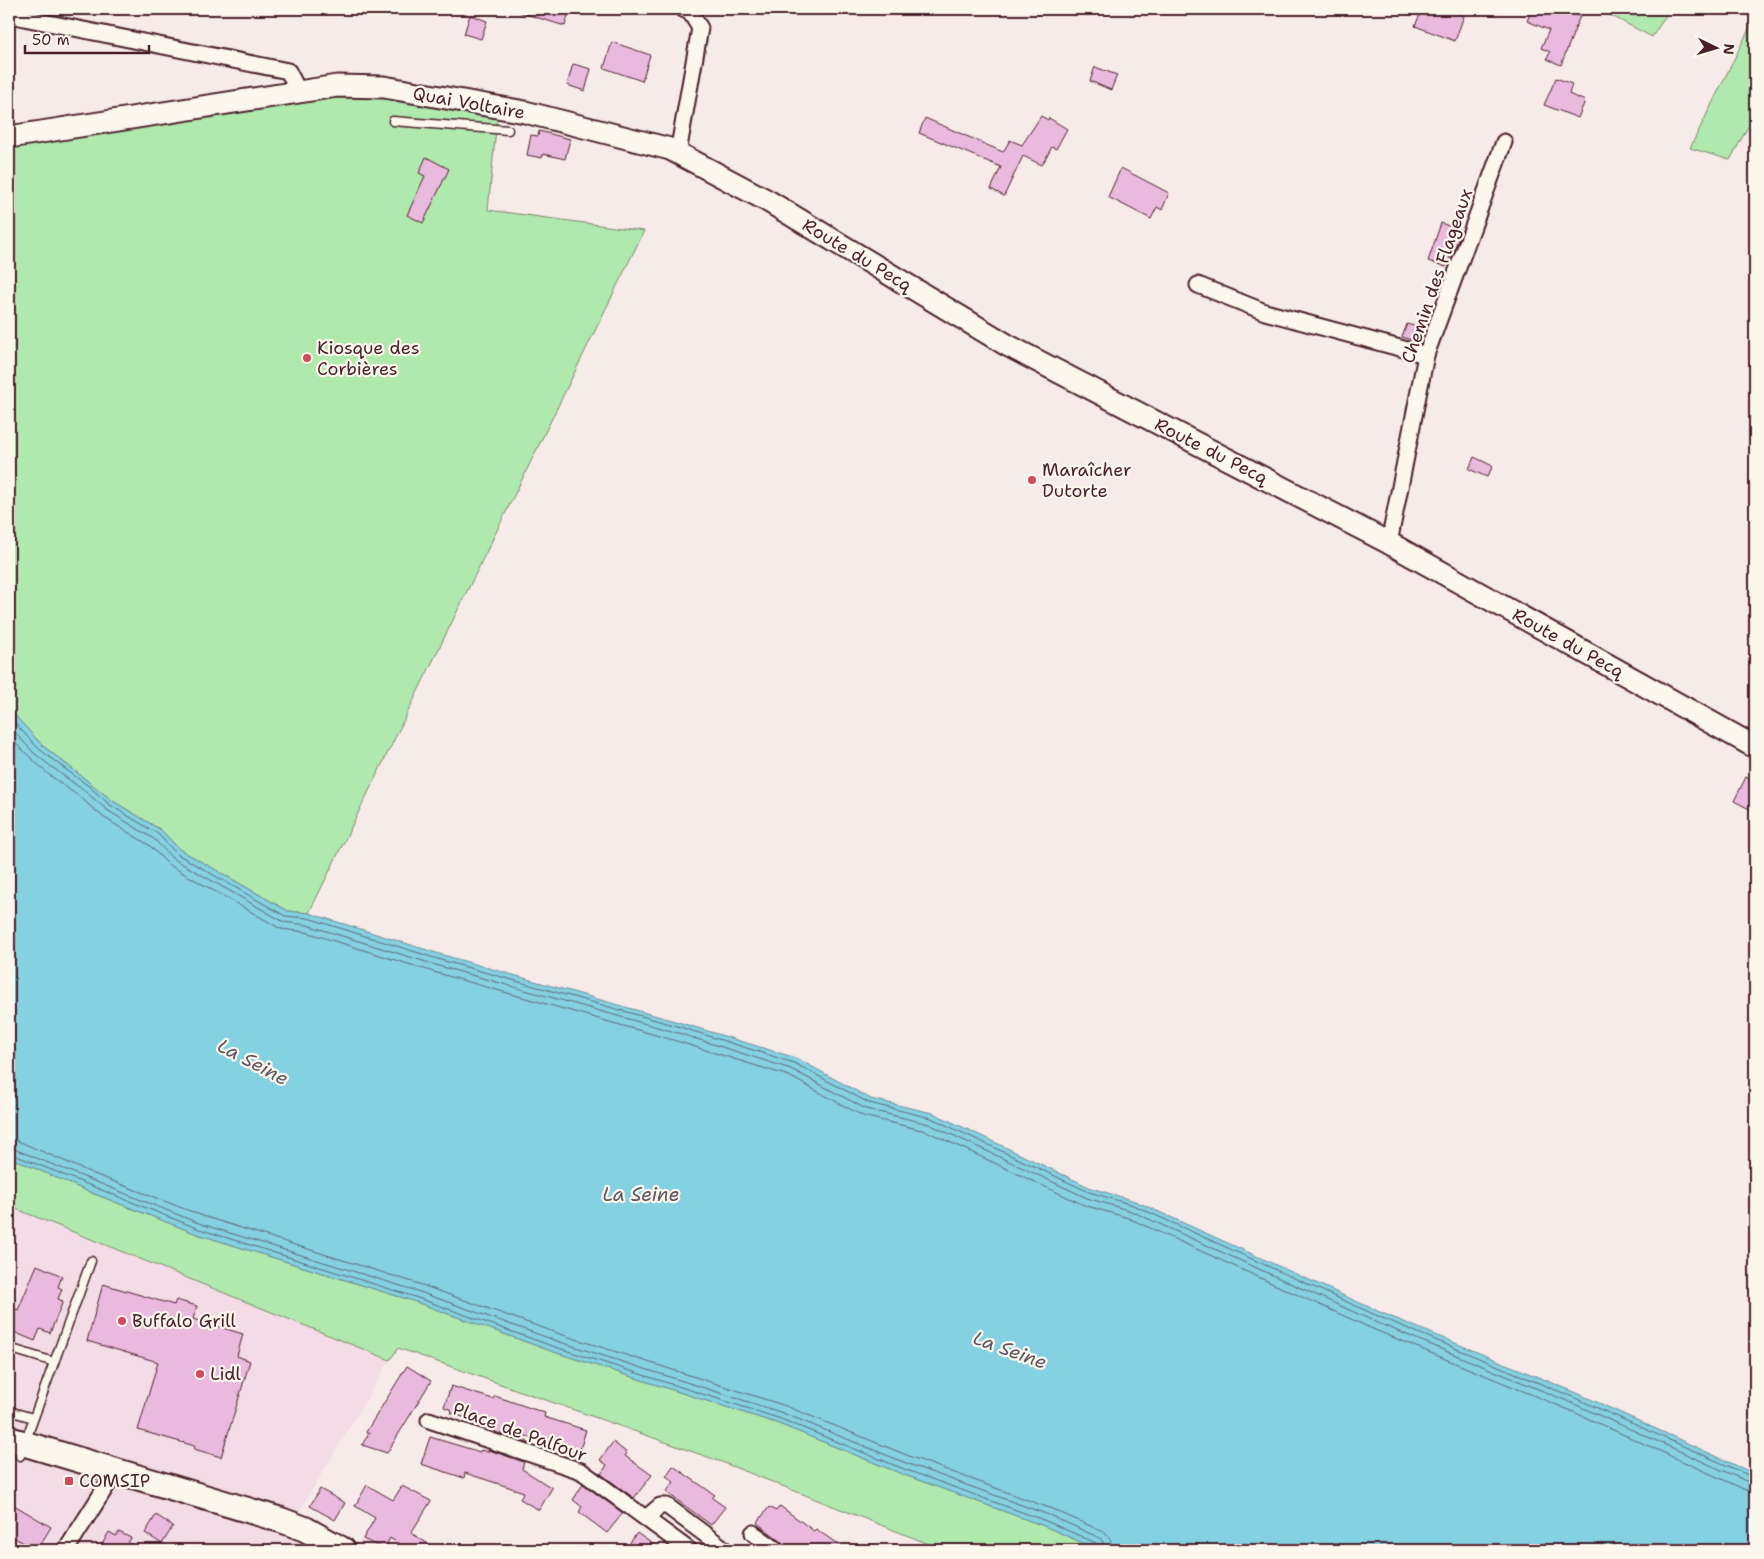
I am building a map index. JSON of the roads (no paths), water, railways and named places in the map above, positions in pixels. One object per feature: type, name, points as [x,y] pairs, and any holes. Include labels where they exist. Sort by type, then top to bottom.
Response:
[{"type":"main road","name":"Quai Voltaire","points":[[9,137],[337,86],[384,87],[525,112],[674,151]]},
{"type":"main road","name":"Quai Voltaire","points":[[9,146],[265,96]]},
{"type":"main road","name":"Route du Pecq","points":[[674,151],[768,201],[1007,345],[1389,542],[1755,748]]},
{"type":"main road","points":[[16,1448],[270,1527],[314,1550]]},
{"type":"main road","points":[[113,1477],[281,1520],[343,1550]]},
{"type":"street","points":[[674,151],[700,28],[696,18],[683,9]]},
{"type":"street","points":[[9,15],[288,71],[299,92]]},
{"type":"street","name":"Chemin des Flageaux","points":[[1389,542],[1426,355],[1504,142]]},
{"type":"street","points":[[1198,285],[1265,312],[1426,355]]},
{"type":"street","name":"Place de Palfour","points":[[429,1420],[581,1471],[689,1550]]},
{"type":"street","points":[[66,1550],[113,1477]]},
{"type":"street","points":[[646,1518],[660,1506],[667,1506],[721,1549]]},
{"type":"street","points":[[753,1533],[777,1550]]},
{"type":"lane","points":[[393,121],[508,130]]},
{"type":"lane","points":[[16,1448],[33,1418],[91,1261]]},
{"type":"lane","points":[[9,1348],[54,1362]]},
{"type":"lane","points":[[9,1411],[33,1418]]},
{"type":"water","name":"La Seine","points":[[9,709],[42,745],[113,801],[161,830],[179,849],[288,911],[309,913],[443,955],[678,1022],[796,1058],[871,1099],[933,1113],[1091,1188],[1135,1201],[1382,1313],[1577,1393],[1755,1474],[1755,1550],[1099,1550],[1044,1526],[902,1474],[779,1424],[551,1351],[413,1301],[197,1234],[87,1191],[9,1157]]},
{"type":"place","name":"Kiosque des Corbières","points":[[307,358]]},
{"type":"place","name":"Maraîcher Dutorte","points":[[1032,480]]},
{"type":"place","name":"Buffalo Grill","points":[[122,1321]]},
{"type":"place","name":"Lidl","points":[[200,1374]]},
{"type":"place","name":"COMSIP","points":[[69,1481]]}]
